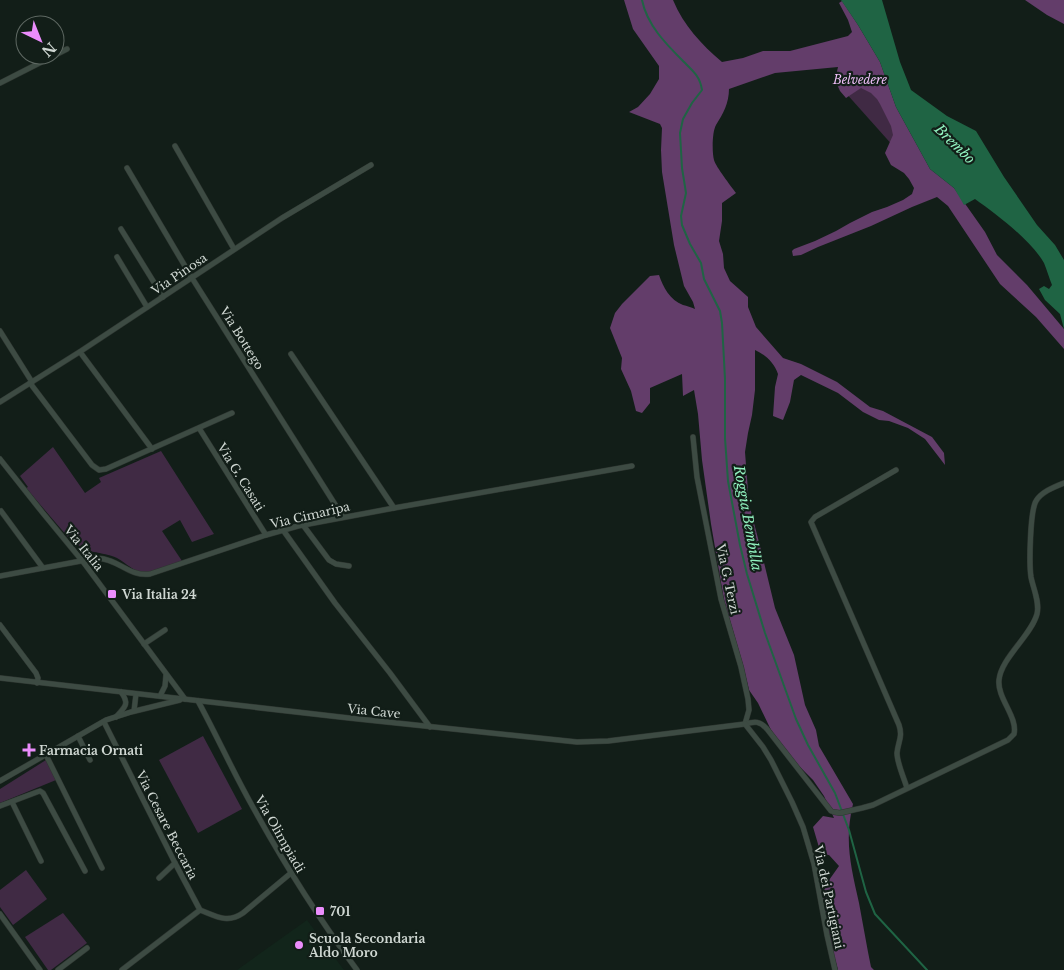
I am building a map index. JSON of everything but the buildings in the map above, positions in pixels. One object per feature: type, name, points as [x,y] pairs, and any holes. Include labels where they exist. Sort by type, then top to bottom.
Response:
[{"type":"street","points":[[0,82],[67,49]]},
{"type":"street","points":[[175,146],[234,249]]},
{"type":"street","name":"Via Pinosa","points":[[0,402],[80,352],[282,218],[370,165]]},
{"type":"street","name":"Via Bottego","points":[[127,168],[192,278],[343,517]]},
{"type":"street","points":[[121,229],[163,297]]},
{"type":"street","points":[[117,257],[147,307]]},
{"type":"street","points":[[0,331],[31,382],[92,465],[97,469],[104,470],[232,413]]},
{"type":"street","points":[[80,352],[152,449]]},
{"type":"street","points":[[291,354],[394,508]]},
{"type":"street","name":"Via G. Casati","points":[[198,428],[266,535]]},
{"type":"street","name":"Via G. Terzi","points":[[692,437],[697,477],[721,599],[748,699],[749,710],[745,724]]},
{"type":"street","name":"Via Italia","points":[[0,459],[82,560],[184,699]]},
{"type":"street","name":"Via Cimaripa","points":[[0,576],[94,558],[104,558],[115,562],[135,574],[150,574],[266,535],[304,525],[632,466]]},
{"type":"street","points":[[896,470],[815,517],[811,522],[899,725],[901,735],[897,755],[907,788]]},
{"type":"street","points":[[745,724],[756,721],[764,726],[830,810],[835,813],[870,806],[1008,740],[1014,734],[1014,726],[1000,692],[999,682],[1003,667],[1033,622],[1037,612],[1030,566],[1034,505],[1044,493],[1064,482]]},
{"type":"street","points":[[1,511],[43,568]]},
{"type":"street","points":[[304,525],[330,560],[336,564],[349,566]]},
{"type":"street","points":[[283,530],[335,603],[430,727]]},
{"type":"street","points":[[0,625],[36,672],[38,677],[37,683]]},
{"type":"street","points":[[144,644],[166,630]]},
{"type":"street","points":[[160,696],[165,686],[166,674]]},
{"type":"street","name":"Via Cave","points":[[0,678],[572,742],[592,742],[745,724]]},
{"type":"street","points":[[115,717],[126,703],[121,692]]},
{"type":"street","points":[[134,711],[136,694]]},
{"type":"street","points":[[0,781],[115,717],[184,699]]},
{"type":"street","name":"Via Olimpiadi","points":[[198,700],[254,809],[291,873],[329,932],[357,970]]},
{"type":"street","name":"Via Cesare Beccaria","points":[[104,722],[200,910]]},
{"type":"street","name":"Via dei Partigiani","points":[[745,724],[771,760],[803,827],[814,864],[827,938],[835,970]]},
{"type":"street","points":[[78,736],[90,760]]},
{"type":"street","points":[[46,755],[102,868]]},
{"type":"street","points":[[0,806],[40,791],[43,793],[84,870]]},
{"type":"street","points":[[12,802],[42,861]]},
{"type":"street","points":[[159,878],[175,863]]},
{"type":"street","points":[[122,970],[200,910],[224,918],[235,918],[291,873]]},
{"type":"street","points":[[0,914],[40,970]]},
{"type":"street","points":[[58,970],[87,948]]},
{"type":"shaded area","name":"Scuola Secondaria Aldo Moro","points":[[307,920],[344,970],[237,970]]},
{"type":"green space","points":[[624,0],[673,0],[682,18],[694,34],[722,62],[743,58],[763,51],[790,51],[848,36],[852,32],[839,3],[842,1],[880,62],[896,107],[930,169],[954,188],[985,232],[997,255],[1027,285],[1064,329],[1064,349],[1036,317],[1000,284],[948,206],[937,197],[801,255],[793,256],[792,251],[794,249],[815,241],[872,212],[903,200],[912,194],[914,188],[909,179],[904,173],[891,165],[885,153],[893,135],[891,126],[877,99],[871,93],[861,88],[846,98],[835,80],[838,67],[775,73],[729,89],[725,108],[715,128],[713,153],[718,167],[736,193],[722,203],[719,241],[723,254],[724,268],[730,281],[748,297],[748,307],[756,327],[783,358],[801,364],[837,382],[870,407],[883,411],[932,437],[944,453],[945,465],[925,439],[908,428],[889,421],[879,420],[863,412],[838,393],[801,375],[794,380],[790,402],[783,420],[773,416],[778,374],[769,360],[755,350],[755,390],[745,452],[749,504],[775,608],[794,655],[805,705],[816,730],[819,746],[853,804],[850,817],[849,842],[853,878],[871,967],[874,970],[838,970],[830,941],[822,890],[839,866],[829,855],[820,855],[813,827],[823,816],[834,818],[824,796],[813,780],[785,752],[749,690],[724,600],[711,524],[694,390],[683,396],[682,374],[650,388],[650,403],[642,413],[636,411],[631,391],[621,369],[622,358],[610,328],[615,313],[650,276],[659,275],[665,288],[674,300],[695,309],[684,286],[674,245],[662,172],[662,128],[660,124],[629,112],[638,107],[650,94],[659,79],[659,66],[633,29]]},
{"type":"green space","points":[[1025,0],[1064,0],[1064,24],[1047,15]]},
{"type":"green space","name":"Belvedere","points":[[861,34],[928,185],[836,82]]},
{"type":"green space","points":[[53,447],[85,493],[101,482],[99,478],[161,451],[214,534],[192,542],[180,520],[162,531],[182,561],[145,573],[134,569],[117,558],[78,547],[26,488],[28,487],[20,476]]},
{"type":"green space","points":[[203,736],[242,809],[198,833],[159,760]]},
{"type":"green space","points":[[46,760],[56,780],[0,803],[0,789]]},
{"type":"green space","points":[[26,870],[47,899],[13,925],[0,907],[0,890]]},
{"type":"green space","points":[[63,913],[87,943],[51,970],[48,970],[25,937]]},
{"type":"water","name":"Brembo","points":[[841,0],[882,0],[900,62],[911,90],[947,116],[976,131],[1004,177],[1037,225],[1055,245],[1064,260],[1064,329],[1060,314],[1045,300],[1039,289],[1044,286],[1049,289],[1052,285],[1044,263],[1031,245],[975,199],[964,205],[954,188],[930,169],[896,107],[880,62]]},
{"type":"waterway","name":"Roggia Bembilla","points":[[642,0],[644,9],[653,26],[664,41],[696,74],[702,90],[683,119],[680,133],[686,193],[681,216],[682,225],[690,244],[701,263],[704,279],[720,311],[725,379],[725,438],[728,481],[747,574],[765,633],[796,719],[808,745],[835,793],[849,830],[866,892],[875,914],[927,970]]},
{"type":"place","name":"Via Italia 24","points":[[112,594]]},
{"type":"place","name":"Farmacia Ornati","points":[[29,750]]},
{"type":"place","name":"701","points":[[320,911]]},
{"type":"place","name":"Scuola Secondaria Aldo Moro","points":[[299,945]]}]
